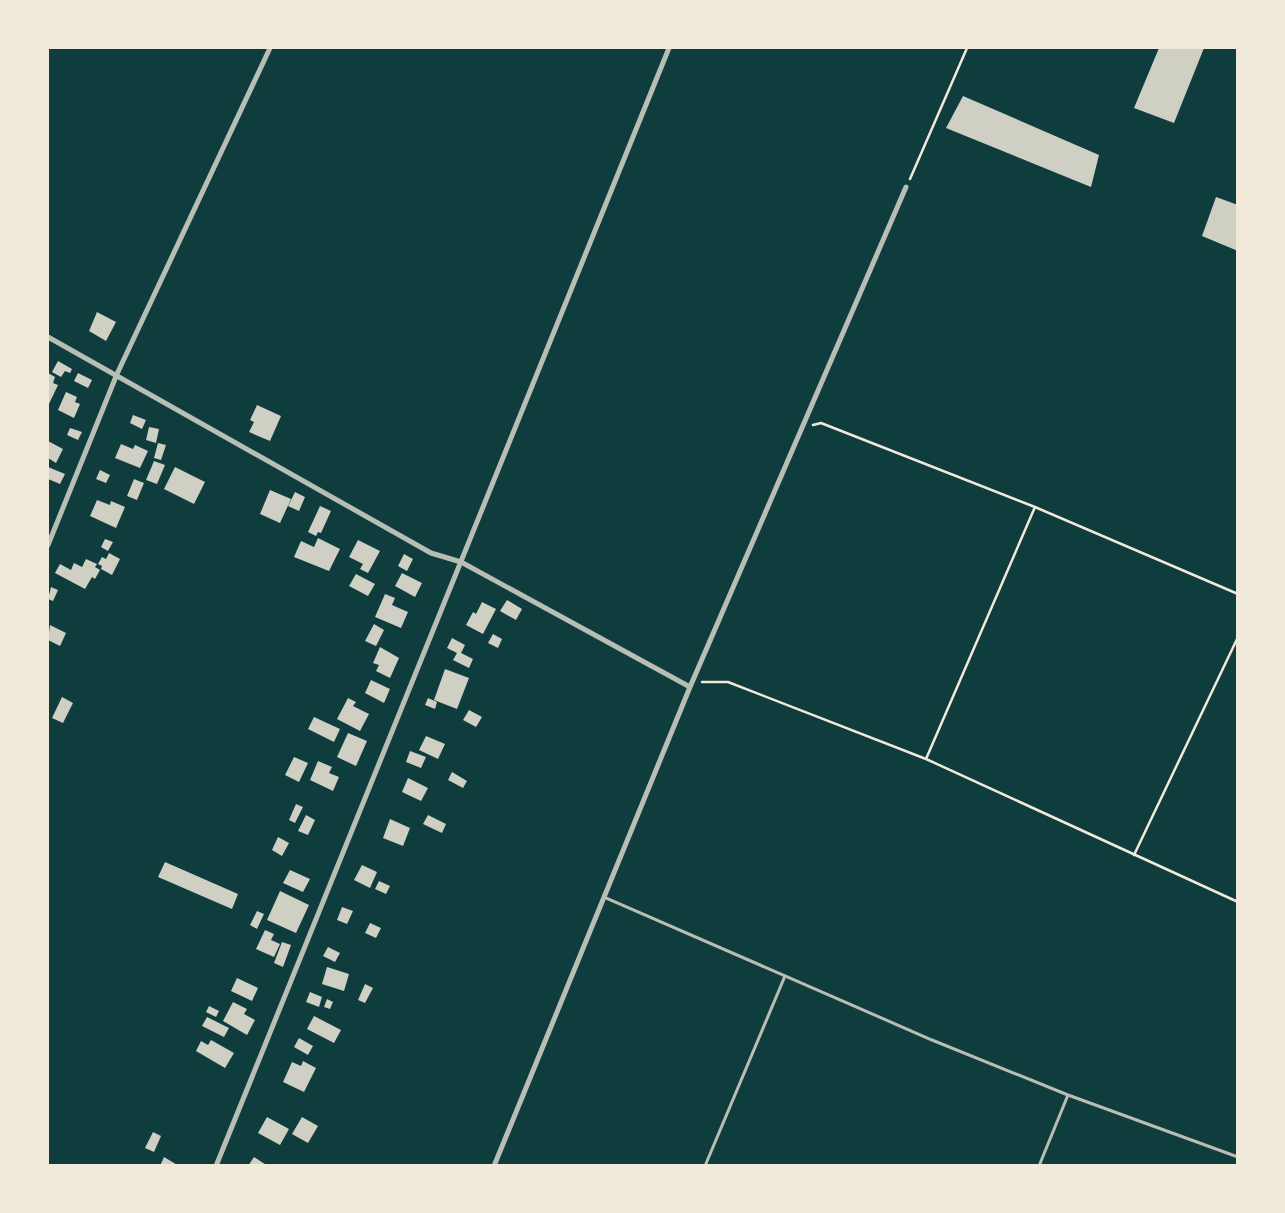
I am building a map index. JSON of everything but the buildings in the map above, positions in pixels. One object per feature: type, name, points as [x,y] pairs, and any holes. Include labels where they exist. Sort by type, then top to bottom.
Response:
[{"type":"street","points":[[48,545],[116,374],[270,48]]},
{"type":"street","points":[[216,1166],[669,48]]},
{"type":"street","points":[[494,1166],[690,688],[906,187]]},
{"type":"street","points":[[48,337],[431,553],[461,562],[690,688]]},
{"type":"lane","points":[[604,897],[932,1040],[1068,1095],[1238,1157]]},
{"type":"lane","points":[[706,1166],[785,976]]},
{"type":"lane","points":[[1039,1166],[1068,1095]]},
{"type":"path","points":[[906,187],[967,48]]},
{"type":"path","points":[[802,428],[822,423],[1035,506],[1238,594]]},
{"type":"path","points":[[926,759],[1035,506]]},
{"type":"path","points":[[1134,855],[1238,637]]},
{"type":"path","points":[[690,688],[697,682],[728,682],[926,759],[1238,902]]}]
